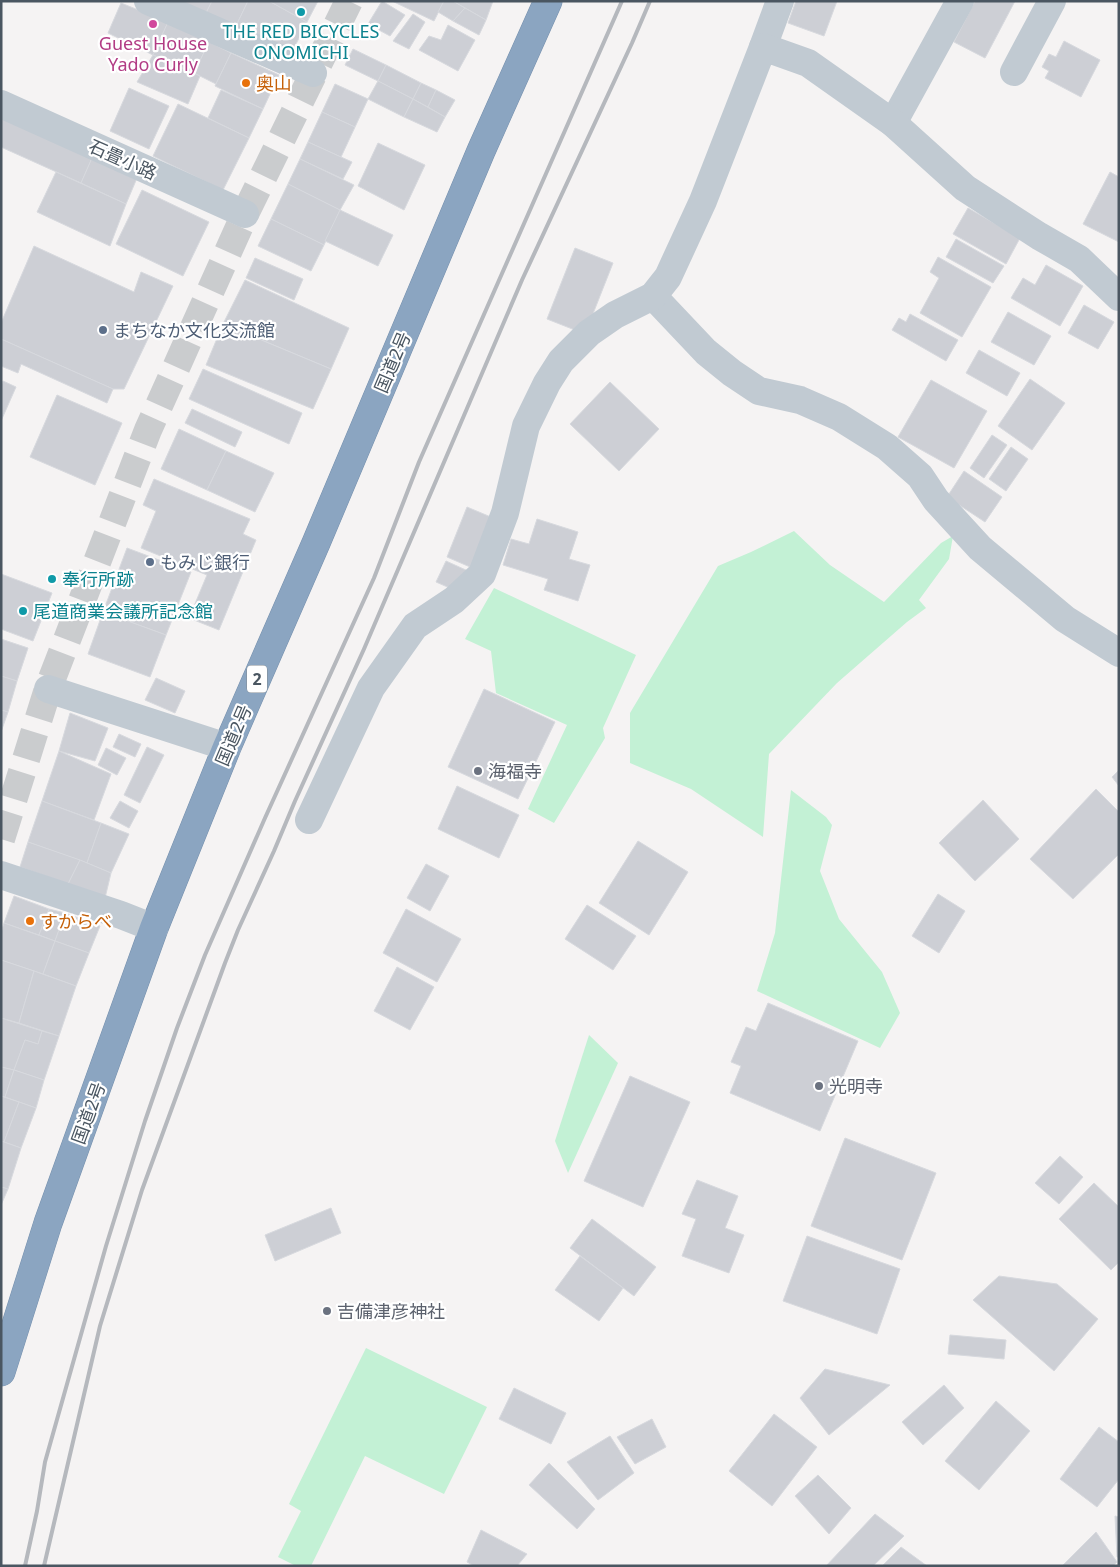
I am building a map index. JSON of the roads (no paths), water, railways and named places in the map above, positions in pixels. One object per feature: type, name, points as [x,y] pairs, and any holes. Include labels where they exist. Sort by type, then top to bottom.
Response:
[{"type":"highway","name":"国道2号","points":[[1,1372],[48,1224],[154,928],[227,747],[316,543],[481,151],[548,1]]},
{"type":"street","points":[[148,1],[313,73]]},
{"type":"street","points":[[309,820],[371,688],[415,626],[454,600],[482,574],[505,513],[526,426],[561,361],[589,333],[615,315],[653,296],[668,277],[703,202],[780,1]]},
{"type":"street","points":[[893,123],[960,1]]},
{"type":"street","points":[[1014,72],[1052,1]]},
{"type":"street","points":[[763,47],[808,63],[893,123],[965,188],[1031,231],[1079,259],[1119,297]]},
{"type":"street","name":"石畳小路","points":[[1,104],[246,214]]},
{"type":"street","points":[[653,296],[706,352],[732,374],[758,391],[800,400],[839,417],[887,447],[920,476],[936,500],[980,548],[1065,619],[1119,654]]},
{"type":"street","points":[[48,689],[227,747]]},
{"type":"street","points":[[1,875],[154,928]]},
{"type":"tunnel","points":[[1,839],[48,689],[148,430],[245,214],[349,1]]},
{"type":"railway","points":[[25,1566],[45,1462],[106,1246],[145,1121],[177,1028],[205,955],[374,578],[419,462],[622,1]]},
{"type":"railway","points":[[44,1566],[100,1326],[142,1190],[225,963],[295,801],[364,649],[522,280],[650,1]]},
{"type":"place","name":"THE RED BICYCLES ONOMICHI","points":[[301,12]]},
{"type":"place","name":"Guest House Yado Curly","points":[[153,24]]},
{"type":"place","name":"奥山","points":[[246,83]]},
{"type":"place","name":"まちなか文化交流館","points":[[103,330]]},
{"type":"place","name":"もみじ銀行","points":[[150,562]]},
{"type":"place","name":"奉行所跡","points":[[52,579]]},
{"type":"place","name":"尾道商業会議所記念館","points":[[23,611]]},
{"type":"place","name":"海福寺","points":[[478,771]]},
{"type":"place","name":"すからべ","points":[[30,921]]},
{"type":"place","name":"光明寺","points":[[819,1086]]},
{"type":"place","name":"吉備津彦神社","points":[[327,1311]]}]
